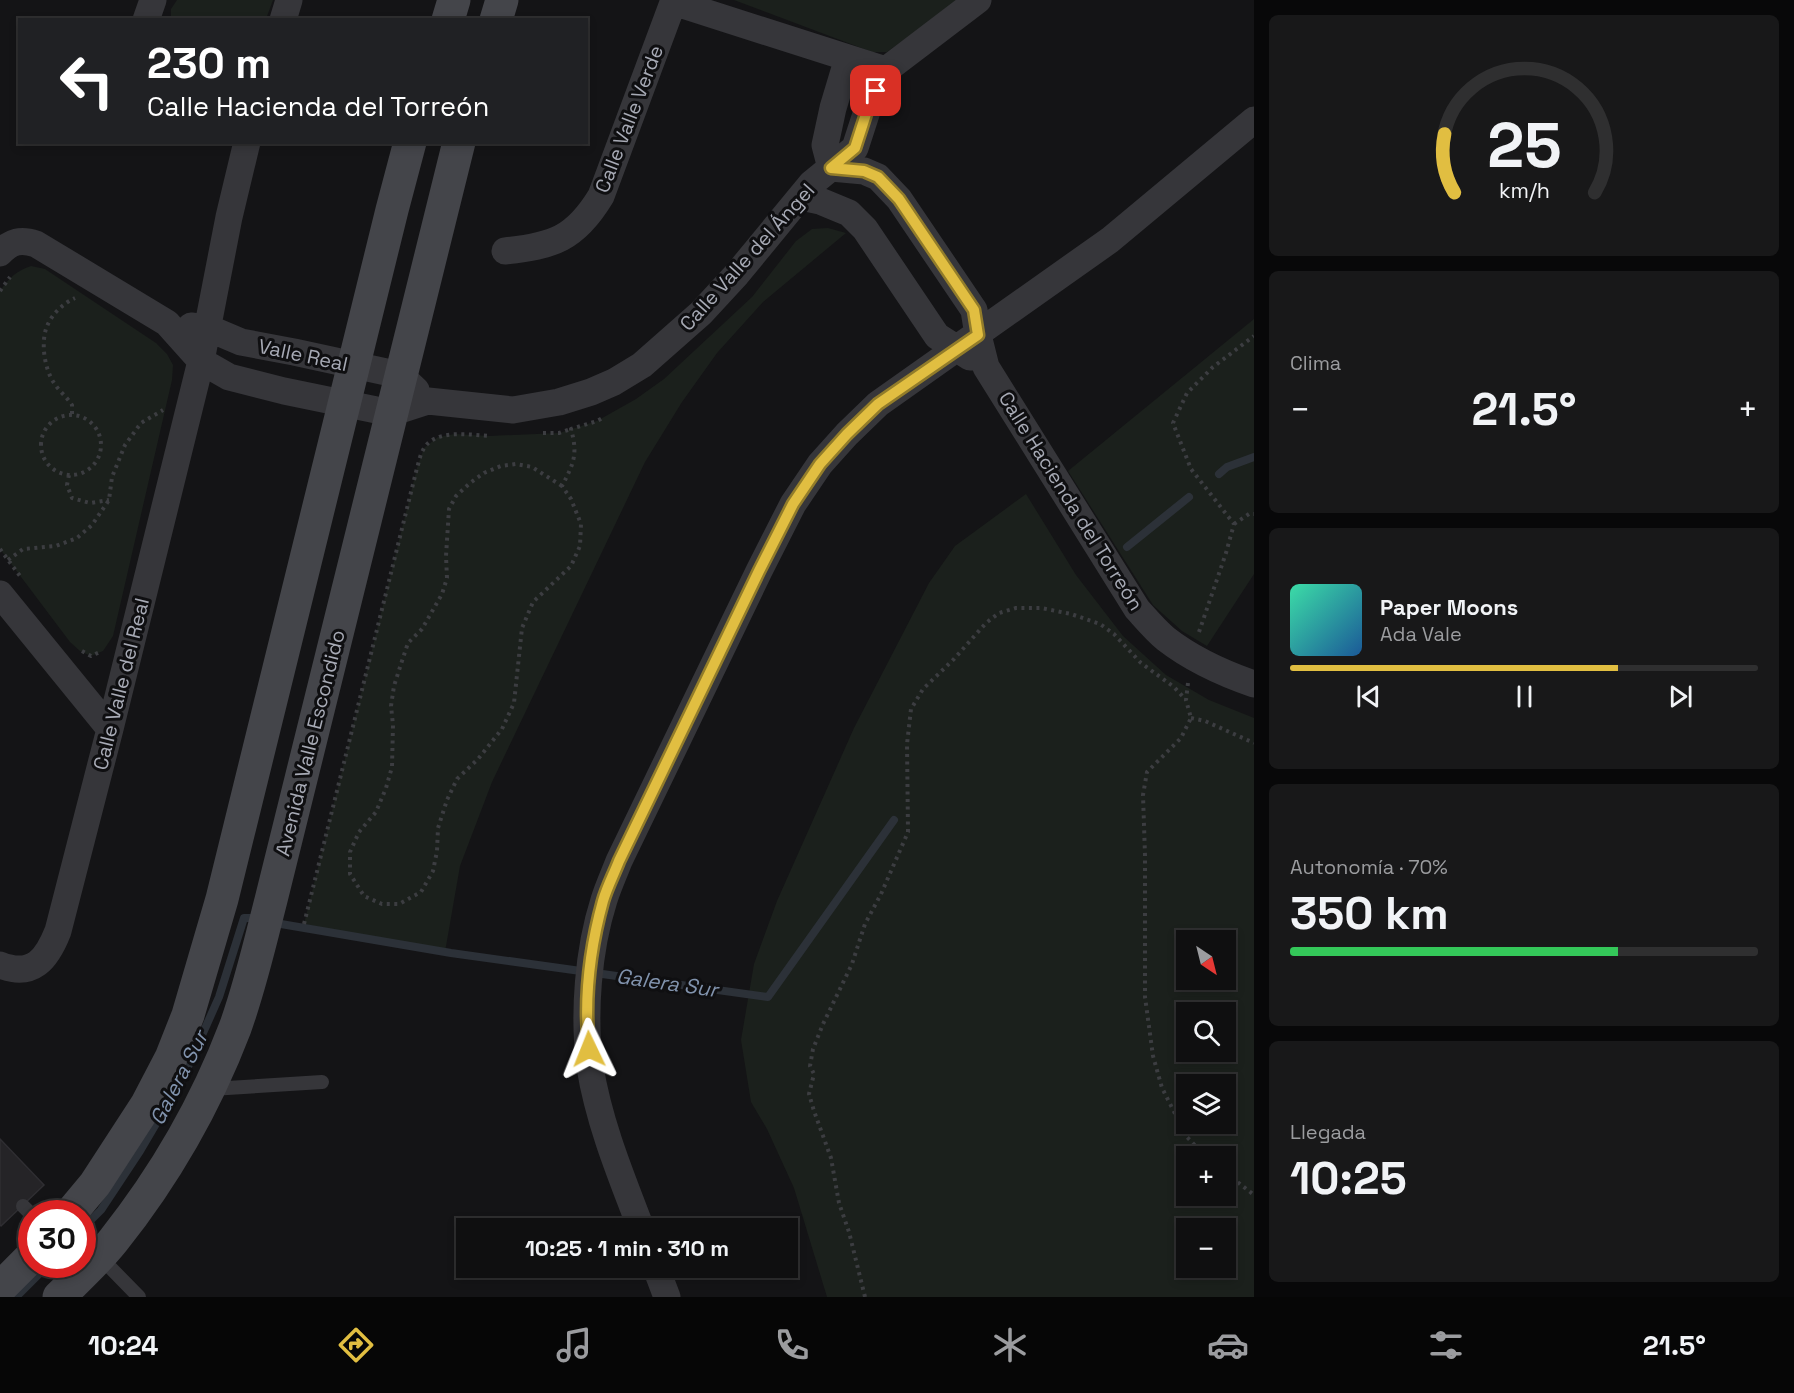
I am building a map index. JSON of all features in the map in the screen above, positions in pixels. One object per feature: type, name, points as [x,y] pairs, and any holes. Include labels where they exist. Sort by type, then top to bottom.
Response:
[{"type":"street","points":[[147,18],[153,0]]},
{"type":"street","points":[[284,18],[289,0]]},
{"type":"street","points":[[449,18],[454,0]]},
{"type":"street","points":[[497,18],[502,0]]},
{"type":"street","name":"Calle Valle del Ángel","points":[[344,403],[391,413],[428,401],[513,410],[560,402],[591,392],[614,382],[642,365],[701,313],[737,274],[812,184],[855,148],[867,111],[886,70],[978,0]]},
{"type":"street","points":[[674,1],[886,70]]},
{"type":"street","name":"Calle Valle Verde","points":[[505,251],[531,249],[552,243],[571,233],[590,215],[601,196],[674,1]]},
{"type":"street","name":"Calle Valle del Ángel","points":[[831,168],[825,145],[848,58]]},
{"type":"street","points":[[637,1218],[614,1158],[600,1112],[591,1068],[587,1031],[595,934],[604,898],[619,861],[793,504],[820,464],[878,404],[1110,240],[1254,120]]},
{"type":"street","name":"Calle Valle del Real","points":[[0,965],[11,969],[26,969],[41,961],[50,950],[57,931],[110,729],[201,362],[229,217],[247,144]]},
{"type":"street","points":[[81,1200],[147,1104],[171,1058],[188,1015],[222,899],[409,144]]},
{"type":"street","name":"Avenida Valle Escondido","points":[[59,1297],[111,1243],[146,1197],[178,1146],[208,1089],[235,1027],[254,967],[458,144]]},
{"type":"street","points":[[831,168],[864,171],[878,177],[899,199],[974,310],[967,342]]},
{"type":"street","name":"Calle Hacienda del Torreón","points":[[801,197],[820,201],[849,213],[865,229],[937,336],[967,342],[986,367],[1137,609],[1165,638],[1191,657],[1221,673],[1254,684]]},
{"type":"street","points":[[0,253],[6,246],[16,242],[26,241],[36,244],[167,323],[201,362]]},
{"type":"street","points":[[167,323],[208,328]]},
{"type":"street","name":"Valle Real","points":[[208,328],[241,342],[400,375]]},
{"type":"street","name":"Valle Real","points":[[201,362],[229,377],[344,403]]},
{"type":"street","points":[[400,375],[428,401]]},
{"type":"street","points":[[0,594],[110,729]]},
{"type":"street","points":[[0,1288],[18,1270]]},
{"type":"street","points":[[660,1278],[667,1297]]},
{"type":"lane","points":[[208,1089],[322,1082]]},
{"type":"lane","points":[[99,1256],[139,1297]]},
{"type":"path","points":[[72,414],[72,405],[54,383],[49,372],[45,359],[44,342],[48,325],[57,311],[68,301],[82,294]]},
{"type":"path","points":[[1234,524],[1191,469],[1173,423],[1187,393],[1213,367],[1254,336]]},
{"type":"path","points":[[8,560],[23,549],[56,546],[77,538],[92,525],[109,500],[112,477],[125,445],[141,423],[166,408],[163,420]]},
{"type":"path","points":[[72,414],[82,416],[92,422],[98,430],[101,451],[89,469],[69,476],[51,469],[41,453],[40,443],[46,425],[62,415],[72,414]]},
{"type":"path","points":[[538,433],[559,433],[597,421],[607,415]]},
{"type":"path","points":[[562,486],[573,466],[576,445],[571,429]]},
{"type":"path","points":[[304,924],[417,468],[424,448],[438,437],[455,434],[499,435]]},
{"type":"path","points":[[516,464],[532,467],[562,486],[571,499],[581,524],[580,546],[571,566],[533,602],[522,628],[514,703],[502,729],[478,759],[457,779],[438,828],[438,851],[433,870],[421,892],[399,904],[382,904],[364,896],[350,874],[350,852],[358,832],[376,812],[392,766],[392,696],[400,664],[408,644],[422,629],[442,594],[447,578],[449,509],[456,496],[470,483],[484,473],[501,466],[516,464]]},
{"type":"path","points":[[69,476],[67,485],[72,498],[90,503],[109,500]]},
{"type":"path","points":[[1196,1146],[1188,1137],[1162,1088],[1153,1056],[1145,997],[1146,878],[1143,795],[1147,772],[1181,738],[1191,718],[1186,700],[1191,657],[1234,524],[1249,514],[1254,514]]},
{"type":"path","points":[[0,549],[22,578]]},
{"type":"path","points":[[865,1297],[849,1232],[839,1203],[831,1158],[809,1094],[814,1074],[810,1066],[813,1049],[823,1024],[852,964],[865,924],[908,832],[907,744],[911,709],[923,689],[986,623],[999,613],[1016,608],[1041,608],[1071,614],[1100,624],[1114,634],[1141,663],[1174,687],[1186,700]]},
{"type":"path","points":[[75,646],[91,656],[103,651],[108,643]]},
{"type":"path","points":[[1191,718],[1205,721],[1254,743]]},
{"type":"path","points":[[1236,1181],[1254,1195]]},
{"type":"shaded area","points":[[177,0],[273,0],[266,18],[171,18],[171,9]]},
{"type":"shaded area","points":[[734,0],[959,0],[887,52],[872,52]]},
{"type":"shaded area","points":[[828,228],[846,233],[763,302],[717,353],[682,402],[645,462],[492,782],[460,866],[445,952],[304,924],[417,468],[424,448],[438,437],[455,434],[489,436],[559,433],[597,421],[636,399],[664,379],[752,297],[796,241],[812,229]]},
{"type":"shaded area","points":[[31,266],[45,269],[156,343],[167,354],[173,365],[172,380],[113,636],[103,651],[91,656],[80,651],[70,642],[0,549],[0,291],[13,276]]},
{"type":"shaded area","points":[[1254,319],[1254,574],[1207,646],[1182,631],[1153,605],[1068,471]]},
{"type":"shaded area","points":[[1026,494],[1076,575],[1123,636],[1166,675],[1209,700],[1254,718],[1254,1297],[827,1297],[794,1188],[767,1129],[751,1102],[741,1040],[754,964],[777,901],[854,728],[929,583],[955,546]]},
{"type":"building","points":[[0,1139],[44,1185],[28,1200],[18,1200],[18,1210],[0,1225]]},
{"type":"waterway","name":"Galera Sur","points":[[1219,474],[1227,467],[1254,457]]},
{"type":"waterway","name":"Galera Sur","points":[[1127,547],[1189,497]]},
{"type":"waterway","name":"Galera Sur","points":[[281,924],[451,953],[768,997],[894,820]]},
{"type":"waterway","name":"Galera Sur","points":[[96,1215],[140,1151],[183,1078],[219,997],[244,918],[251,918]]},
{"type":"waterway","name":"Galera Sur","points":[[16,1297],[35,1278]]},
{"type":"route","points":[[589,1049],[587,1031],[590,977],[595,934],[604,898],[619,861],[793,504],[820,464],[878,404],[978,335],[974,310],[899,199],[878,177],[864,171],[831,168],[855,148],[876,91]]}]
